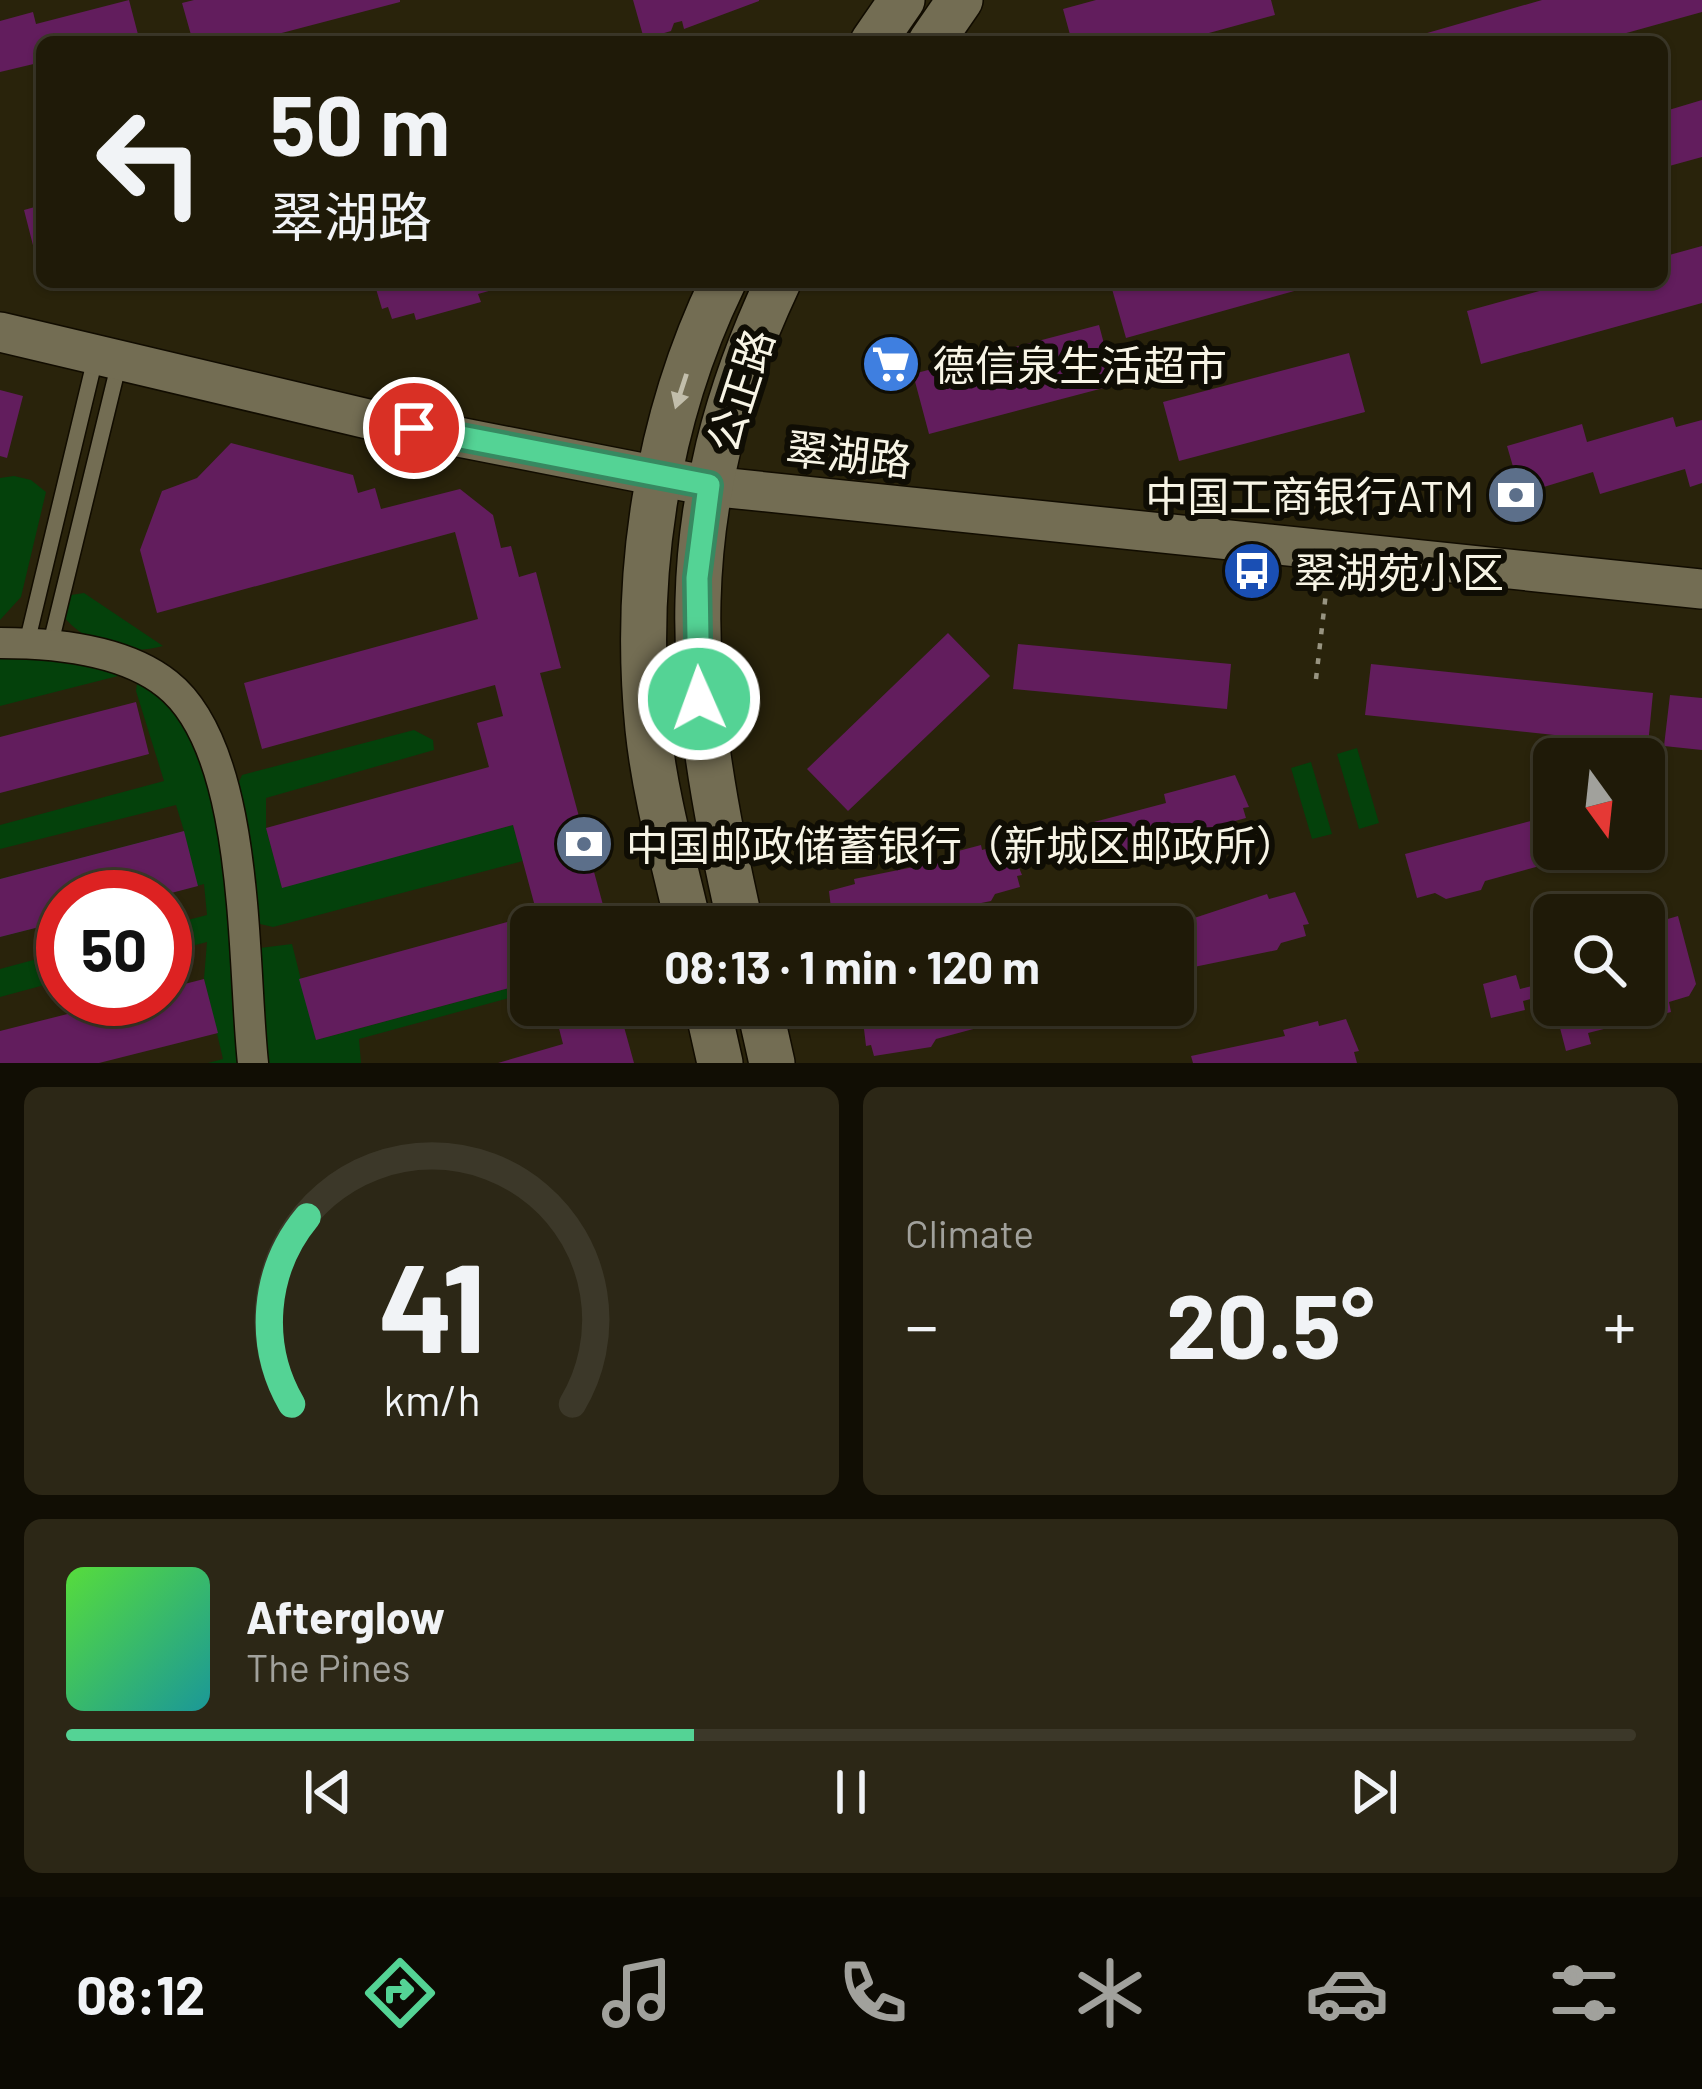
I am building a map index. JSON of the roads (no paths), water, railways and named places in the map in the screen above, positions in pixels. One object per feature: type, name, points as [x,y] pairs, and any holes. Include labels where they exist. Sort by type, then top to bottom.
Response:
[{"type":"main road","points":[[877,36],[902,0]]},
{"type":"main road","points":[[935,36],[960,0]]},
{"type":"main road","name":"公正路","points":[[685,906],[648,730],[644,611],[660,476],[685,378],[721,288]]},
{"type":"main road","name":"公正路","points":[[736,906],[713,806],[700,711],[697,578],[709,485],[748,349],[775,288]]},
{"type":"main road","points":[[712,1026],[721,1063]]},
{"type":"main road","points":[[764,1026],[772,1063]]},
{"type":"street","name":"翠湖路","points":[[0,332],[372,420],[709,485],[1702,589]]},
{"type":"street","points":[[26,644],[119,658],[144,669],[169,685],[205,732],[226,798],[253,1063]]},
{"type":"lane","points":[[26,644],[108,357]]},
{"type":"place","name":"德信泉生活超市","points":[[891,364]]},
{"type":"place","name":"中国工商银行ATM","points":[[1516,495]]},
{"type":"place","name":"翠湖苑小区","points":[[1252,571]]},
{"type":"place","name":"中国邮政储蓄银行（新城区邮政所）","points":[[584,844]]}]
